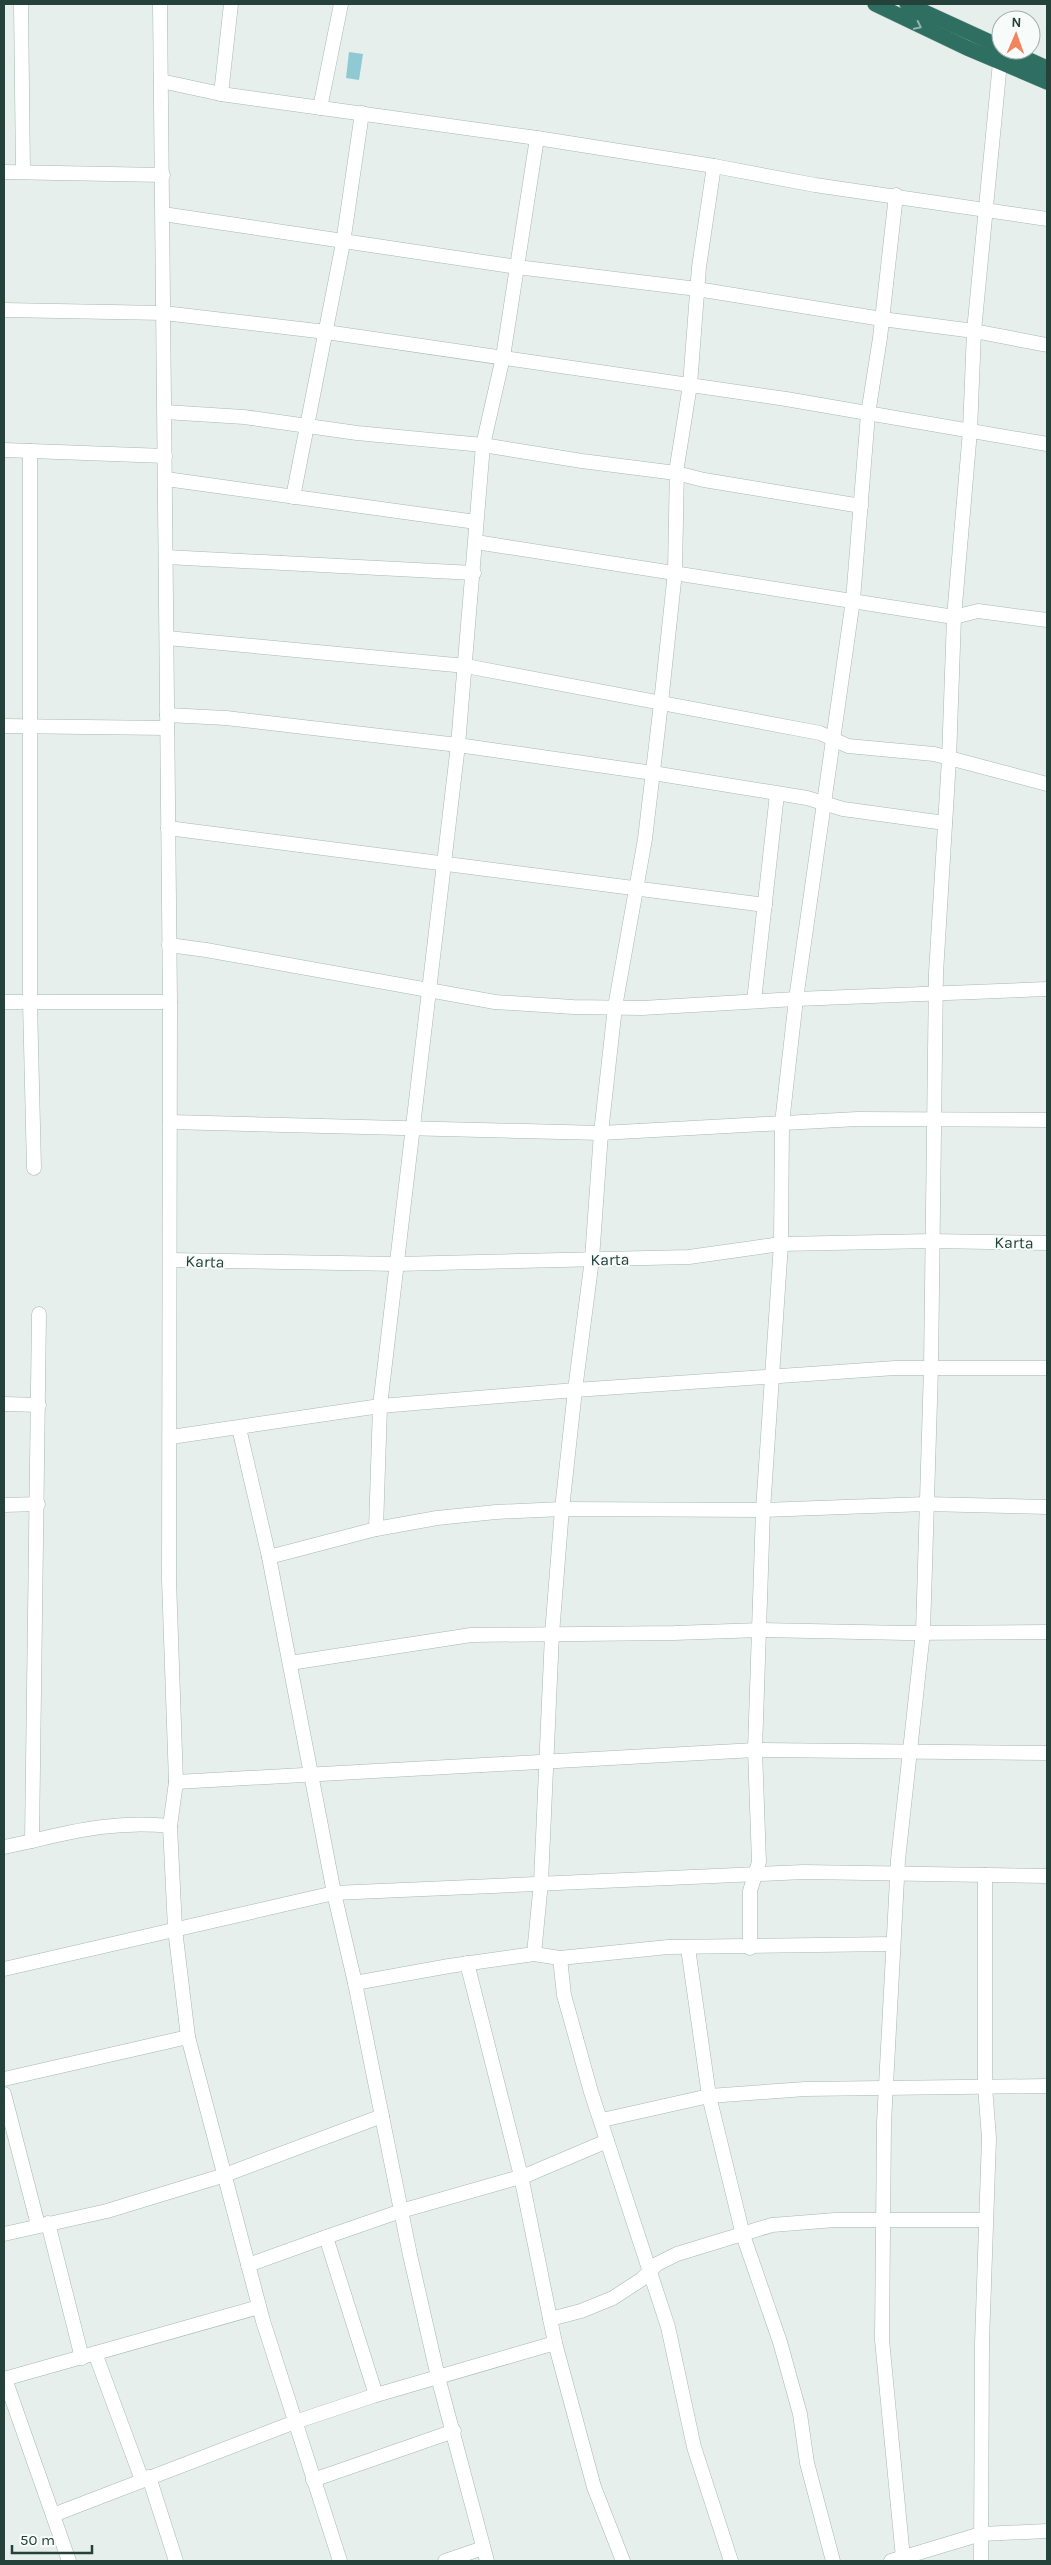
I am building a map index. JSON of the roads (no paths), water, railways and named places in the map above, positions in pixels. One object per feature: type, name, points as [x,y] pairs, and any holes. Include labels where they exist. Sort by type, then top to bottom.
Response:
[{"type":"highway","points":[[874,4],[991,48]]},
{"type":"highway","points":[[914,5],[991,46]]},
{"type":"highway","points":[[1014,60],[1047,82]]},
{"type":"highway","points":[[1024,60],[1047,68]]},
{"type":"street","points":[[21,4],[23,172]]},
{"type":"street","points":[[160,4],[170,1002],[171,1437],[169,1580],[176,1782],[170,1826],[175,1929],[188,2037],[259,2307],[340,2561]]},
{"type":"street","points":[[221,94],[231,4]]},
{"type":"street","points":[[320,108],[341,4]]},
{"type":"street","points":[[1001,60],[974,331],[970,431],[954,617],[949,759],[936,994],[931,1368],[923,1632],[898,1873],[893,1944],[885,2088],[882,2340],[897,2560],[981,2534],[1047,2531]]},
{"type":"street","points":[[161,81],[221,94],[537,138],[714,166],[815,185],[896,195],[1047,219]]},
{"type":"street","points":[[293,497],[343,242],[362,113]]},
{"type":"street","points":[[376,1528],[380,1406],[458,745],[474,574],[476,522],[483,446],[503,357],[537,138]]},
{"type":"street","points":[[534,1954],[540,1882],[552,1634],[562,1510],[592,1259],[601,1133],[615,1007],[637,890],[661,703],[675,572],[676,473],[690,385],[697,289],[714,166]]},
{"type":"street","points":[[4,172],[163,174]]},
{"type":"street","points":[[750,1948],[750,1891],[759,1862],[755,1750],[763,1510],[781,1244],[782,1123],[796,999],[853,600],[868,414],[882,319],[896,195]]},
{"type":"street","points":[[163,214],[517,267],[697,289],[882,319],[974,331],[1047,345]]},
{"type":"street","points":[[4,310],[164,312],[326,332],[690,385],[1047,444]]},
{"type":"street","points":[[165,412],[307,424],[357,433],[483,446],[676,473],[704,480],[861,506]]},
{"type":"street","points":[[4,450],[166,456]]},
{"type":"street","points":[[30,451],[30,1002],[34,1168]]},
{"type":"street","points":[[166,479],[476,522]]},
{"type":"street","points":[[476,542],[954,617],[978,611],[1047,620]]},
{"type":"street","points":[[166,557],[474,574]]},
{"type":"street","points":[[167,638],[466,666],[820,733],[848,746],[934,754],[1047,784]]},
{"type":"street","points":[[4,726],[226,718],[458,745],[653,773],[807,798],[824,804],[945,823]]},
{"type":"street","points":[[754,1001],[777,794]]},
{"type":"street","points":[[168,828],[292,842],[637,890],[765,905]]},
{"type":"street","points":[[169,946],[206,950],[495,1002],[615,1007],[1047,989]]},
{"type":"street","points":[[4,1002],[170,1002]]},
{"type":"street","points":[[170,1122],[601,1133],[858,1119],[1047,1120]]},
{"type":"street","name":"Karta","points":[[171,1260],[397,1264],[689,1257],[781,1244],[932,1241],[1047,1243]]},
{"type":"street","points":[[32,1841],[38,1504],[39,1314]]},
{"type":"street","points":[[171,1437],[380,1406],[575,1390],[894,1368],[1047,1368]]},
{"type":"street","points":[[4,1404],[39,1405]]},
{"type":"street","points":[[239,1428],[269,1556],[334,1893],[355,1983],[401,2211],[438,2376],[454,2431],[485,2555],[445,2561]]},
{"type":"street","points":[[4,1505],[38,1504]]},
{"type":"street","points":[[269,1556],[376,1528],[437,1518],[562,1510],[763,1510],[926,1504],[1047,1507]]},
{"type":"street","points":[[290,1663],[471,1635],[760,1630],[1047,1632]]},
{"type":"street","points":[[176,1782],[312,1776],[755,1750],[910,1750],[1047,1753]]},
{"type":"street","points":[[4,1847],[80,1829],[136,1823],[170,1826]]},
{"type":"street","points":[[4,1969],[57,1959],[175,1929],[334,1893],[540,1882],[804,1872],[1047,1876]]},
{"type":"street","points":[[981,2561],[982,2343],[989,2138],[985,2087],[986,1875]]},
{"type":"street","points":[[355,1983],[467,1963],[534,1954],[560,1958],[688,1948],[893,1944]]},
{"type":"street","points":[[688,1948],[709,2096],[742,2234],[780,2342],[798,2405],[807,2463],[833,2561]]},
{"type":"street","points":[[560,1958],[564,1995],[591,2092],[602,2120],[607,2141],[668,2327],[694,2447],[731,2561]]},
{"type":"street","points":[[467,1963],[521,2176],[555,2343],[594,2487],[623,2561]]},
{"type":"street","points":[[4,2078],[188,2037]]},
{"type":"street","points":[[602,2120],[709,2096],[804,2089],[1047,2086]]},
{"type":"street","points":[[4,2094],[43,2224],[88,2355],[146,2479],[176,2561]]},
{"type":"street","points":[[4,2234],[107,2210],[225,2175],[382,2116]]},
{"type":"street","points":[[248,2265],[401,2211],[521,2176],[607,2141]]},
{"type":"street","points":[[550,2319],[581,2311],[613,2298],[642,2279],[657,2264],[676,2254],[772,2225],[835,2220],[985,2220]]},
{"type":"street","points":[[326,2237],[376,2395]]},
{"type":"street","points":[[70,2561],[4,2379],[259,2307]]},
{"type":"street","points":[[53,2515],[295,2422],[438,2376],[555,2343]]},
{"type":"street","points":[[313,2480],[454,2431]]},
{"type":"water","points":[[349,52],[363,54],[359,80],[346,78]]}]
